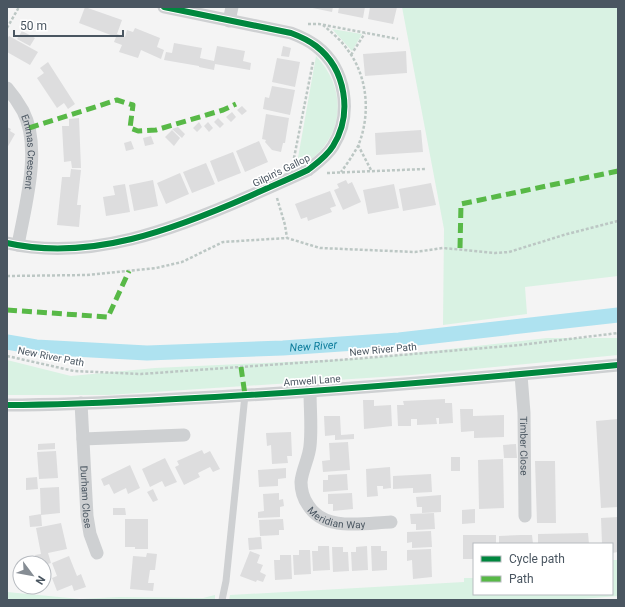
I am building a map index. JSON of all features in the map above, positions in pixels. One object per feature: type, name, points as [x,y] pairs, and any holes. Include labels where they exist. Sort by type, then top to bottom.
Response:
[{"type":"street","name":"Gilpin's Gallop","points":[[12,244],[44,249],[73,249],[124,241],[167,228],[218,210],[290,179],[318,163],[332,147],[342,127],[345,113],[345,102],[340,79],[334,66],[316,46],[304,38],[291,33],[164,7]]},
{"type":"street","points":[[229,21],[232,7]]},
{"type":"street","name":"Emmas Crescent","points":[[7,88],[24,112],[29,128],[32,146],[32,164],[12,244]]},
{"type":"street","name":"Amwell Lane","points":[[7,405],[81,404],[310,391],[521,375],[618,365]]},
{"type":"street","name":"Timber Close","points":[[521,375],[524,413],[525,516]]},
{"type":"street","name":"Meridian Way","points":[[310,391],[310,445],[301,482],[304,499],[309,508],[322,519],[329,522],[362,524],[391,522]]},
{"type":"street","name":"Durham Close","points":[[81,404],[87,516],[90,534],[97,553]]},
{"type":"street","points":[[83,439],[184,435]]},
{"type":"lane","points":[[222,600],[226,580],[245,395]]},
{"type":"path","points":[[7,28],[19,7]]},
{"type":"path","points":[[306,24],[319,24],[398,39]]},
{"type":"path","points":[[351,55],[365,33]]},
{"type":"path","points":[[290,179],[316,46]]},
{"type":"path","points":[[358,145],[371,170]]},
{"type":"path","points":[[321,176],[325,173],[425,169]]},
{"type":"path","points":[[274,185],[287,238]]},
{"type":"path","points":[[7,276],[87,275],[156,268],[182,262],[223,242],[287,238],[320,248],[415,252],[443,248],[495,253],[509,252],[567,234],[618,221]]},
{"type":"green space","points":[[402,7],[618,7],[618,276],[525,287],[527,314],[443,325],[444,229]]},
{"type":"green space","points":[[332,29],[362,34],[352,51]]},
{"type":"green space","points":[[316,56],[327,71],[335,86],[338,102],[337,118],[332,133],[324,147],[312,159],[296,169]]},
{"type":"green space","points":[[547,338],[618,338],[618,355],[412,375],[108,395],[7,395],[7,360],[71,376],[155,368],[371,358]]},
{"type":"green space","points":[[613,560],[618,560],[618,596],[570,600],[229,600],[230,595],[464,582],[464,578],[473,578],[473,595],[613,595]]},
{"type":"green space","points":[[7,592],[12,592],[12,595],[38,595],[80,599],[119,597],[203,598],[215,595],[215,600],[7,600]]},
{"type":"building","points":[[85,7],[122,20],[117,34],[125,37],[127,30],[133,32],[135,28],[160,38],[157,47],[164,50],[161,59],[141,50],[138,58],[119,52],[122,45],[114,42],[116,37],[79,23]]},
{"type":"building","points":[[308,7],[333,7],[332,12]]},
{"type":"building","points":[[339,7],[365,7],[363,18],[338,13]]},
{"type":"building","points":[[370,7],[397,7],[393,24],[368,19]]},
{"type":"building","points":[[22,31],[35,38],[30,46],[17,39]]},
{"type":"building","points":[[9,36],[38,52],[30,65],[7,52],[7,39]]},
{"type":"building","points":[[174,43],[202,48],[200,58],[214,61],[217,46],[245,51],[243,61],[251,63],[250,70],[215,64],[214,70],[164,60],[166,52],[172,53]]},
{"type":"building","points":[[283,46],[291,48],[289,57],[281,56]]},
{"type":"building","points":[[406,51],[407,73],[365,76],[363,54]]},
{"type":"building","points":[[277,58],[300,62],[295,87],[272,82]]},
{"type":"building","points":[[48,62],[75,104],[68,109],[64,103],[57,108],[37,78],[44,73],[40,68]]},
{"type":"building","points":[[272,86],[295,90],[290,115],[263,109],[265,97],[269,98]]},
{"type":"building","points":[[242,106],[247,111],[242,115],[237,110]]},
{"type":"building","points":[[232,112],[236,117],[231,122],[226,117]]},
{"type":"building","points":[[266,114],[289,118],[285,143],[283,143],[281,152],[272,150],[265,142],[266,140],[262,139]]},
{"type":"building","points":[[79,118],[81,168],[72,168],[71,161],[64,162],[62,126],[69,126],[69,119]]},
{"type":"building","points":[[218,118],[224,124],[220,128],[214,122]]},
{"type":"building","points":[[199,122],[202,127],[197,132],[193,128]]},
{"type":"building","points":[[208,122],[213,128],[209,132],[204,126]]},
{"type":"building","points":[[7,127],[15,134],[7,148]]},
{"type":"building","points":[[178,127],[185,134],[182,138],[172,129]]},
{"type":"building","points":[[172,130],[180,138],[174,146],[165,137]]},
{"type":"building","points":[[421,130],[423,152],[376,155],[375,133]]},
{"type":"building","points":[[151,136],[154,144],[145,146],[143,138]]},
{"type":"building","points":[[131,141],[134,149],[126,151],[124,143]]},
{"type":"building","points":[[259,141],[268,162],[245,172],[236,151]]},
{"type":"building","points":[[233,152],[241,173],[218,182],[210,161]]},
{"type":"building","points":[[206,163],[215,184],[192,193],[183,172]]},
{"type":"building","points":[[71,169],[81,170],[77,205],[81,205],[79,227],[57,225],[62,177],[70,177]]},
{"type":"building","points":[[180,173],[189,194],[166,204],[157,183]]},
{"type":"building","points":[[153,180],[158,206],[134,211],[129,185]]},
{"type":"building","points":[[346,180],[348,184],[352,182],[361,202],[343,210],[334,190],[339,188],[337,184]]},
{"type":"building","points":[[431,183],[436,205],[403,211],[399,189]]},
{"type":"building","points":[[125,184],[130,212],[106,216],[103,197],[115,195],[113,186]]},
{"type":"building","points":[[394,184],[399,208],[368,214],[363,190]]},
{"type":"building","points":[[330,191],[336,206],[330,208],[332,212],[308,221],[307,217],[301,219],[295,204]]},
{"type":"building","points":[[445,399],[445,403],[452,403],[453,423],[439,424],[439,418],[436,418],[437,424],[417,425],[417,419],[411,419],[411,426],[398,426],[397,405],[404,405],[403,401]]},
{"type":"building","points":[[363,400],[374,400],[374,406],[391,405],[392,426],[364,429]]},
{"type":"building","points":[[460,409],[473,409],[473,416],[504,415],[504,437],[474,438],[474,431],[461,432]]},
{"type":"building","points":[[324,416],[340,416],[341,435],[354,434],[354,439],[335,440],[335,435],[325,436]]},
{"type":"building","points":[[618,419],[618,507],[601,508],[596,421]]},
{"type":"building","points":[[291,432],[292,456],[287,456],[288,463],[272,464],[271,445],[267,446],[266,433]]},
{"type":"building","points":[[348,442],[350,470],[323,472],[322,461],[330,460],[329,443]]},
{"type":"building","points":[[55,443],[55,449],[38,450],[38,444]]},
{"type":"building","points":[[516,444],[517,458],[504,458],[503,445]]},
{"type":"building","points":[[202,450],[204,454],[210,451],[220,469],[213,472],[210,467],[198,473],[200,477],[184,485],[175,467],[179,465],[177,461]]},
{"type":"building","points":[[56,451],[58,478],[39,479],[37,452]]},
{"type":"building","points":[[451,457],[460,457],[460,471],[451,471]]},
{"type":"building","points":[[165,458],[177,482],[165,487],[162,481],[150,487],[142,469]]},
{"type":"building","points":[[503,459],[504,508],[479,509],[478,460]]},
{"type":"building","points":[[535,461],[555,461],[556,523],[537,523]]},
{"type":"building","points":[[130,465],[140,488],[128,494],[126,488],[114,494],[109,484],[104,486],[101,479]]},
{"type":"building","points":[[390,467],[391,488],[383,489],[383,486],[377,486],[378,496],[367,497],[366,469]]},
{"type":"building","points":[[286,468],[286,478],[278,479],[278,486],[259,487],[258,470]]},
{"type":"building","points":[[347,474],[348,490],[323,492],[323,480],[328,480],[328,475]]},
{"type":"building","points":[[431,474],[432,492],[413,493],[413,488],[393,489],[393,476]]},
{"type":"building","points":[[37,477],[38,489],[26,490],[26,478]]},
{"type":"building","points":[[59,487],[60,513],[41,515],[40,488]]},
{"type":"building","points":[[153,489],[158,500],[153,502],[147,492]]},
{"type":"building","points":[[279,493],[279,500],[283,499],[284,506],[280,507],[280,517],[258,518],[258,512],[264,511],[263,494]]},
{"type":"building","points":[[352,493],[353,509],[333,511],[333,504],[328,504],[328,494]]},
{"type":"building","points":[[441,495],[441,512],[422,513],[422,507],[417,507],[416,497]]},
{"type":"building","points":[[113,508],[125,508],[126,515],[113,515]]},
{"type":"building","points":[[475,509],[475,523],[462,524],[462,510]]},
{"type":"building","points":[[434,513],[435,529],[416,530],[416,524],[411,524],[410,514]]},
{"type":"building","points":[[41,514],[42,526],[30,527],[29,516]]},
{"type":"building","points":[[618,517],[618,552],[613,553],[613,543],[602,543],[601,518]]},
{"type":"building","points":[[125,519],[148,519],[148,549],[125,547]]},
{"type":"building","points":[[283,519],[284,530],[279,530],[279,535],[260,536],[259,520]]},
{"type":"building","points":[[61,523],[67,549],[48,553],[49,555],[35,555],[41,554],[36,528]]},
{"type":"building","points":[[431,531],[432,547],[412,548],[412,542],[407,543],[407,532]]},
{"type":"building","points":[[588,533],[589,543],[538,543],[538,534]]},
{"type":"building","points":[[463,535],[496,535],[496,543],[473,543],[473,559],[463,559]]},
{"type":"building","points":[[532,535],[533,543],[499,543],[499,536]]},
{"type":"building","points":[[261,537],[262,549],[249,550],[248,538]]},
{"type":"building","points":[[318,546],[329,546],[330,570],[313,571],[312,551],[318,551]]},
{"type":"building","points":[[367,546],[368,570],[352,571],[351,552],[356,552],[356,547]]},
{"type":"building","points":[[371,546],[381,546],[381,551],[387,551],[387,570],[372,571]]},
{"type":"building","points":[[332,547],[343,547],[343,552],[348,552],[349,571],[333,572]]},
{"type":"building","points":[[431,549],[432,577],[413,579],[412,560],[407,561],[407,550]]},
{"type":"building","points":[[299,550],[310,550],[311,574],[294,575],[293,555],[299,555]]},
{"type":"building","points":[[250,551],[260,555],[257,563],[263,565],[260,572],[266,575],[263,582],[257,580],[256,582],[240,576]]},
{"type":"building","points":[[147,553],[157,554],[155,570],[150,570],[148,583],[154,583],[153,591],[130,589],[133,556],[146,557]]},
{"type":"building","points":[[280,555],[291,555],[292,579],[275,580],[274,560],[280,560]]},
{"type":"building","points":[[69,556],[77,576],[81,574],[86,587],[74,591],[72,585],[57,591],[52,578],[57,576],[52,563]]},
{"type":"waterway","name":"New River","points":[[7,342],[36,347],[147,353],[283,348],[399,340],[618,315]]},
{"type":"marked path","points":[[29,128],[117,100],[133,105],[130,128],[138,131],[156,130],[223,110],[236,104]]},
{"type":"marked path","points":[[460,248],[461,204],[618,171]]},
{"type":"marked path","points":[[7,310],[108,317],[129,271]]},
{"type":"marked path","points":[[241,367],[245,395]]},
{"type":"cycle path","points":[[7,243],[38,248],[69,248],[101,245],[132,239],[192,220],[250,196],[308,170],[331,150],[343,120],[343,93],[340,79],[334,67],[316,46],[304,38],[291,33],[164,7]]},
{"type":"cycle path","points":[[7,405],[113,402],[287,393],[618,365]]}]
